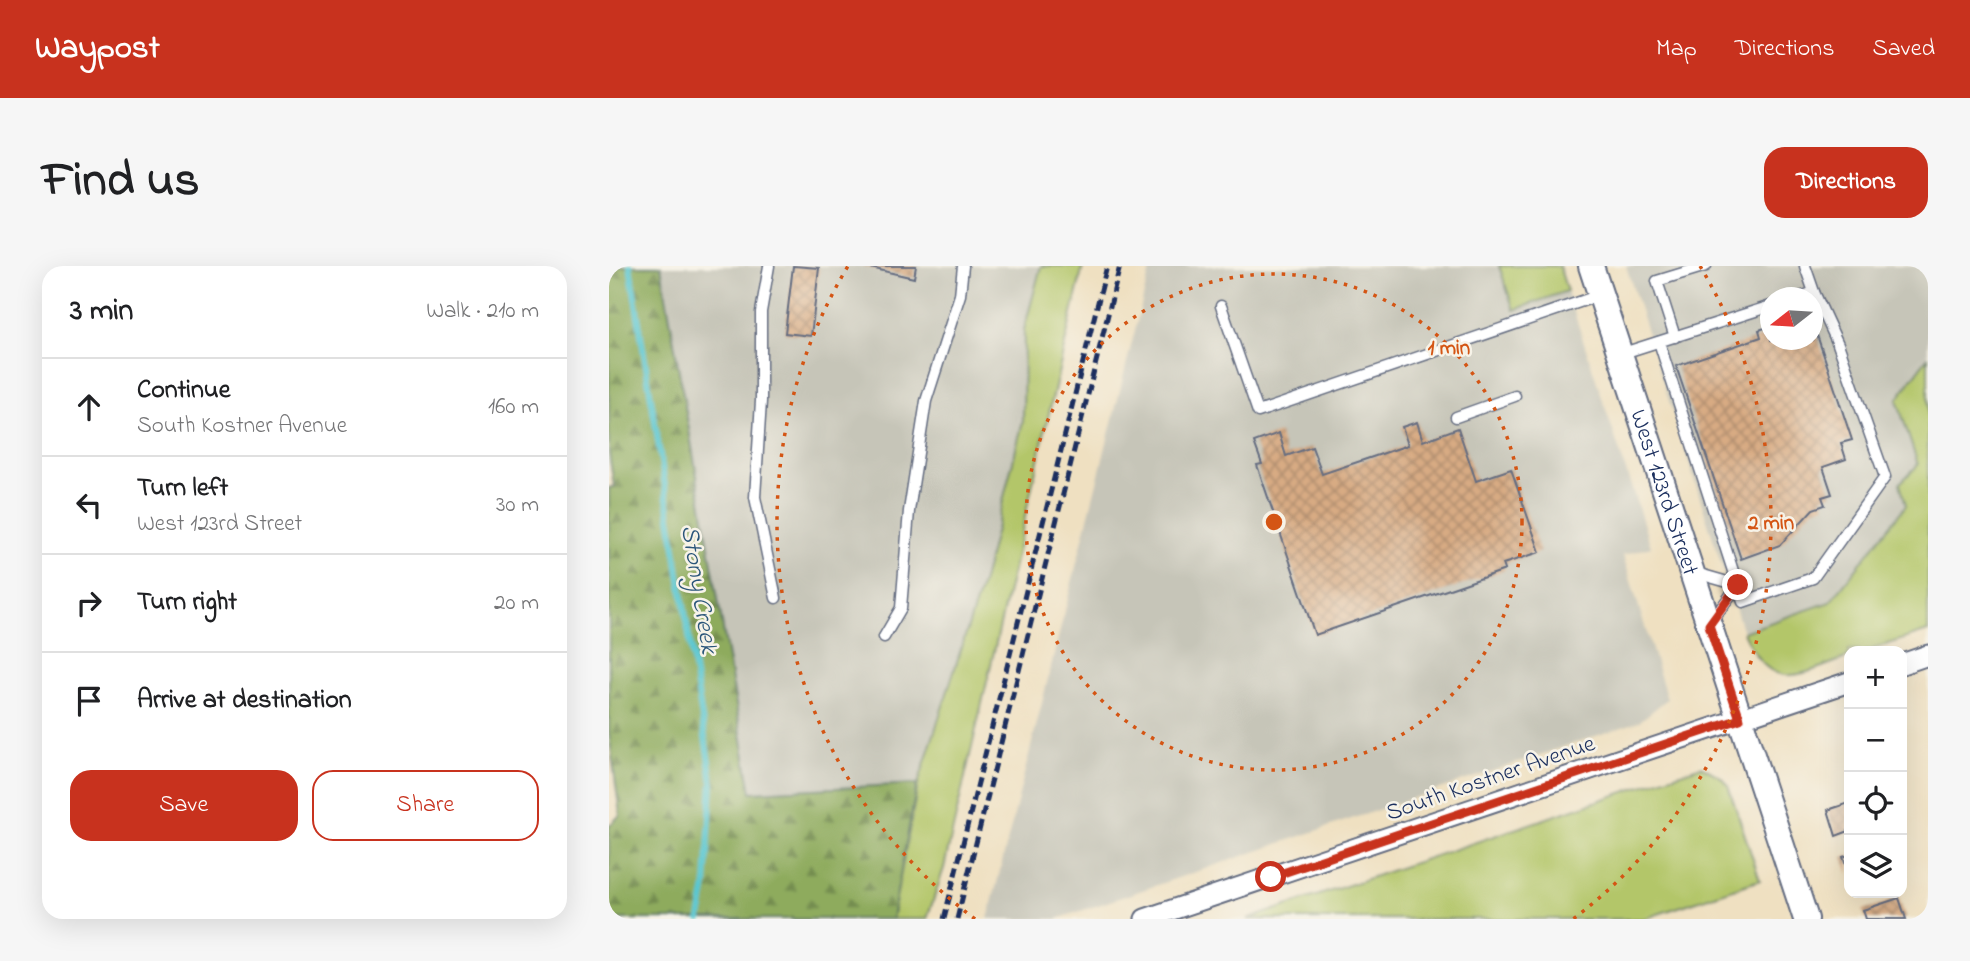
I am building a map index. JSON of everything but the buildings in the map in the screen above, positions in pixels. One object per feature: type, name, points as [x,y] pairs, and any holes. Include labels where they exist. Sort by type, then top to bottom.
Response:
[{"type":"street","name":"West 123rd Street","points":[[1591,266],[1806,919]]},
{"type":"street","points":[[1907,662],[1928,655]]},
{"type":"street","name":"South Kostner Avenue","points":[[1145,919],[1844,684]]},
{"type":"lane","points":[[769,266],[761,312],[761,401],[755,497],[776,598]]},
{"type":"lane","points":[[884,637],[901,608],[909,511],[926,401],[960,295],[963,266]]},
{"type":"lane","points":[[1675,337],[1657,281],[1706,266]]},
{"type":"lane","points":[[1805,266],[1812,287]]},
{"type":"lane","points":[[1221,306],[1258,412],[1600,294]]},
{"type":"lane","points":[[1620,355],[1760,309]]},
{"type":"lane","points":[[1659,342],[1744,602],[1813,578],[1885,477],[1838,344],[1823,312]]},
{"type":"lane","points":[[1456,416],[1515,396]]},
{"type":"lane","points":[[1692,572],[1738,585]]},
{"type":"lane","points":[[1709,625],[1738,585]]},
{"type":"shaded area","points":[[661,266],[1041,266],[1024,330],[1023,421],[984,577],[917,784],[751,792]]},
{"type":"shaded area","points":[[1151,266],[1499,266],[1514,310],[1567,291],[1651,547],[1623,555],[1667,699],[1640,721],[1057,919],[988,919]]},
{"type":"shaded area","points":[[1626,266],[1928,266],[1928,503],[1853,574],[1830,602],[1743,632]]},
{"type":"green space","points":[[609,266],[661,266],[751,792],[917,784],[892,919],[609,919],[609,826],[620,815],[609,734],[609,488],[614,486],[609,454]]},
{"type":"green space","points":[[1041,266],[1083,266],[944,868],[927,919],[892,919],[918,784],[984,577],[1023,421],[1024,330]]},
{"type":"green space","points":[[1499,266],[1559,266],[1567,291],[1514,310]]},
{"type":"green space","points":[[1928,357],[1928,631],[1882,646],[1844,646],[1844,659],[1800,674],[1775,673],[1764,665],[1743,632],[1830,602],[1906,505],[1900,483],[1918,465],[1897,400]]},
{"type":"green space","points":[[1701,766],[1721,777],[1728,785],[1760,880],[1643,919],[1248,919]]},
{"type":"waterway","name":"Stony Creek","points":[[630,266],[712,781],[706,885],[700,919]]},
{"type":"railway","points":[[944,919],[1107,266]]},
{"type":"railway","points":[[957,919],[1120,266]]},
{"type":"route","points":[[1271,877],[1740,719],[1709,625],[1738,585]]}]
